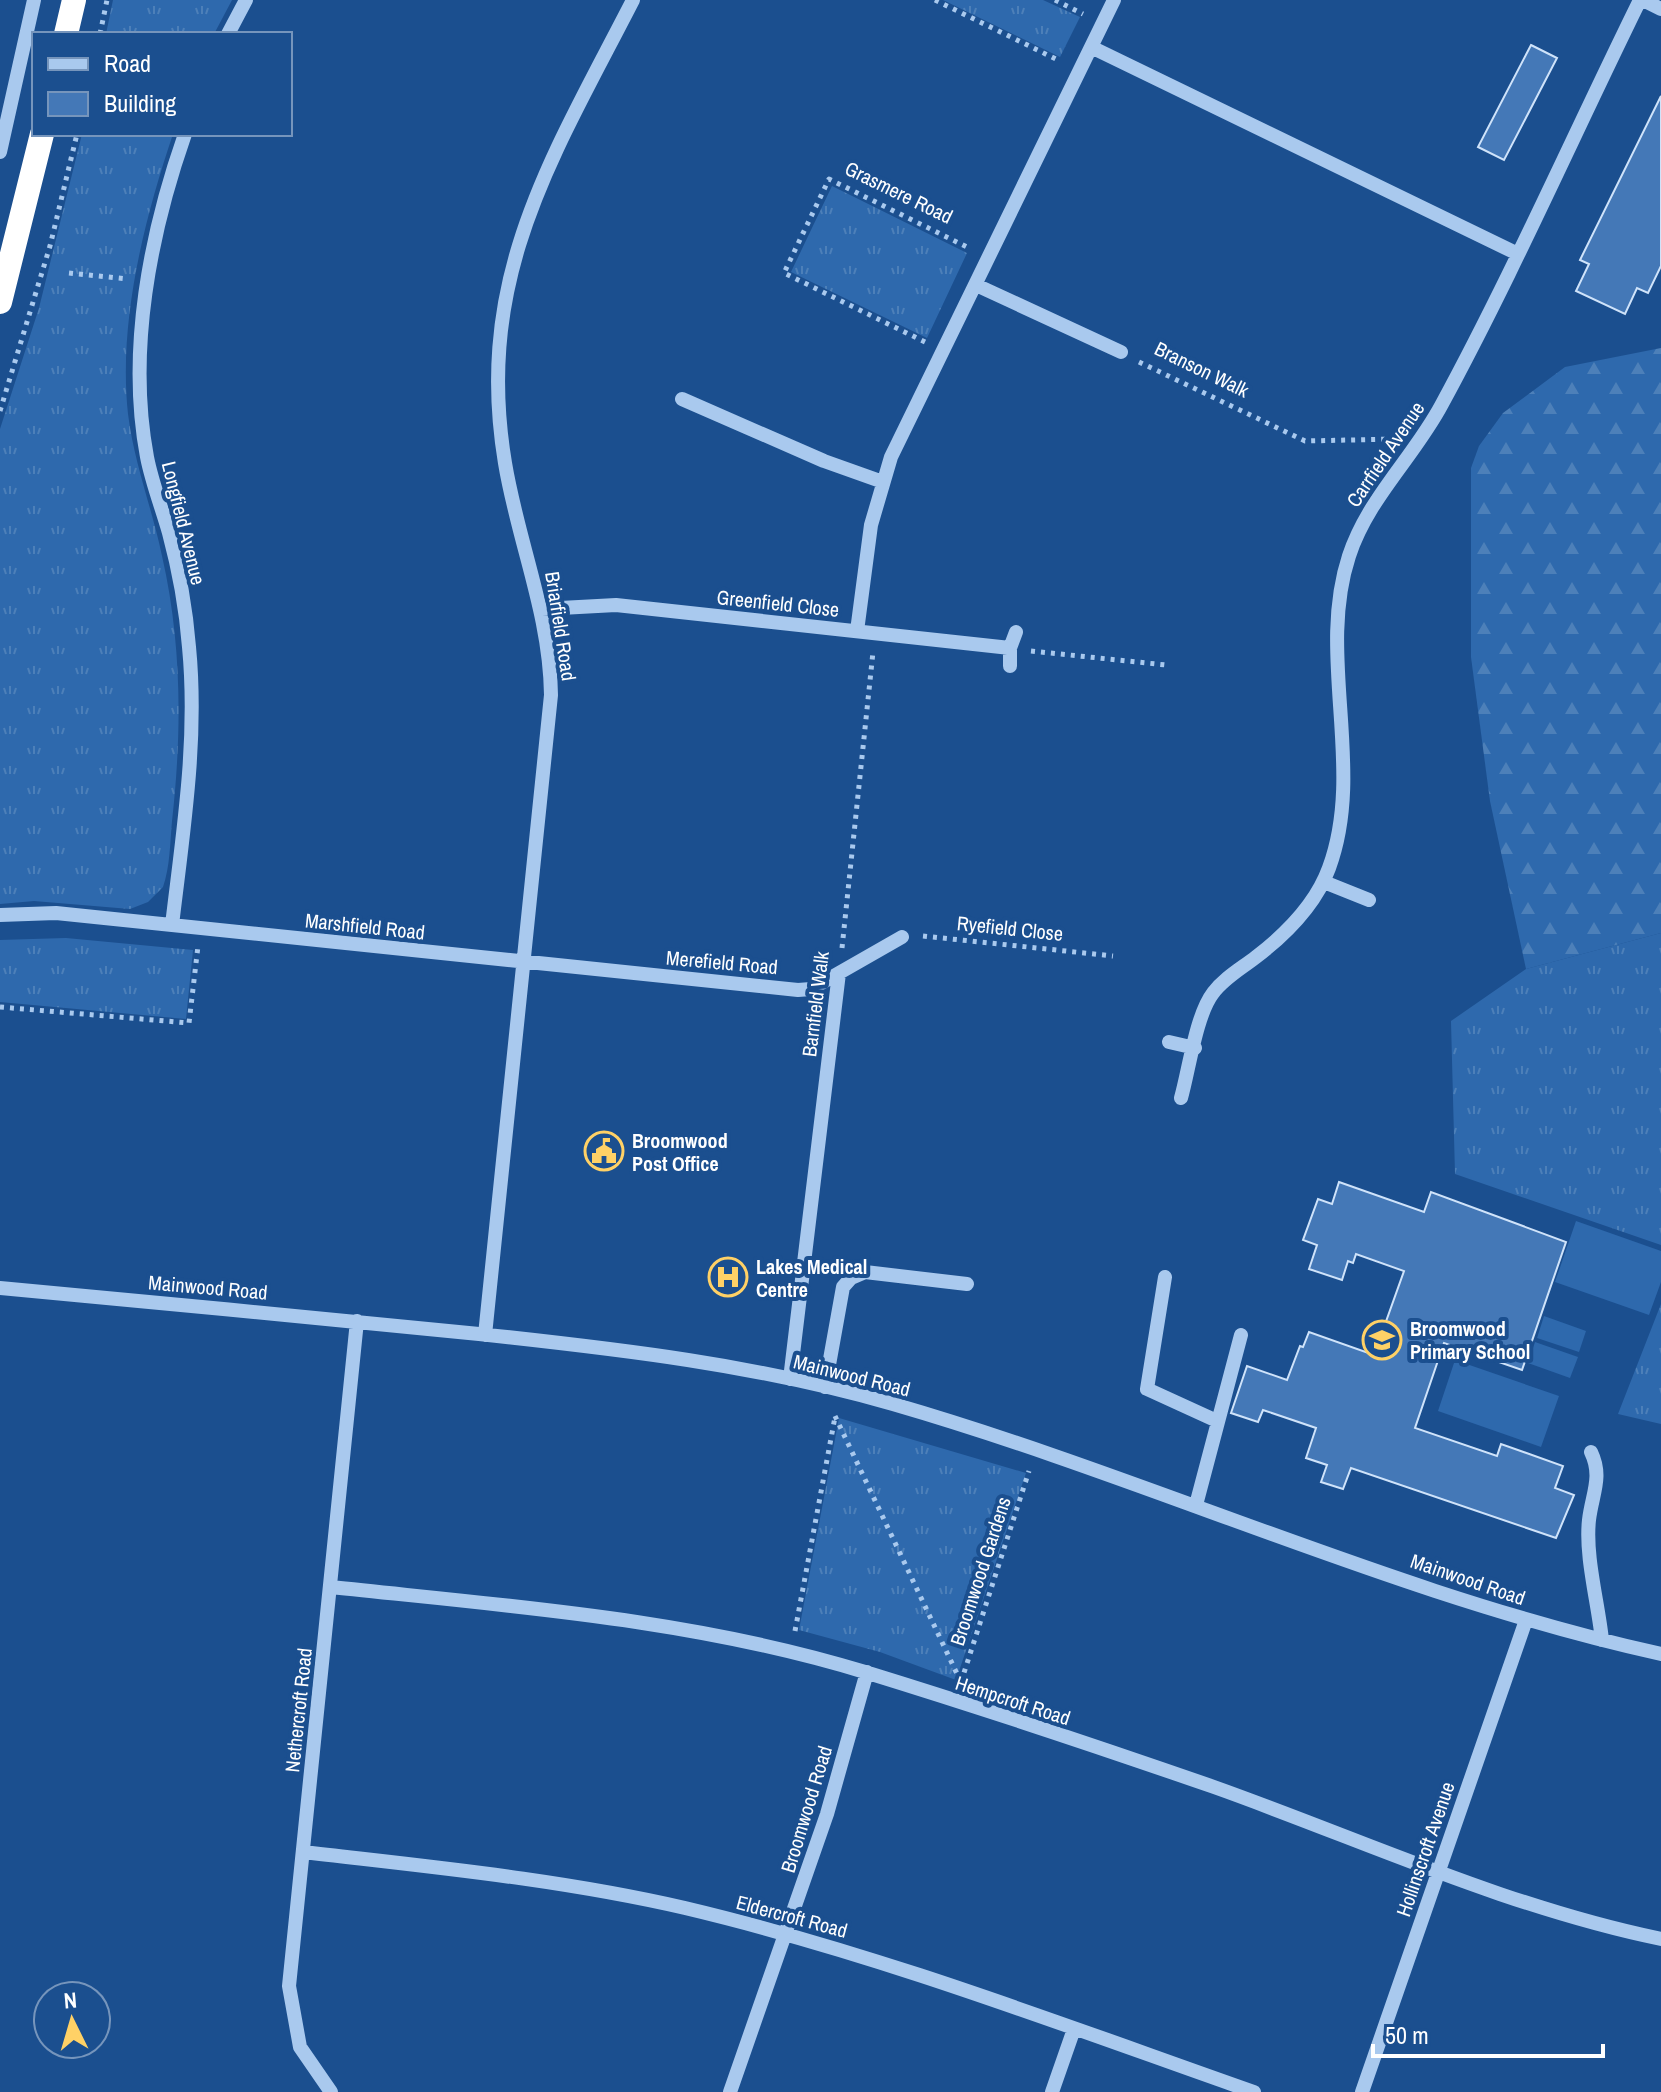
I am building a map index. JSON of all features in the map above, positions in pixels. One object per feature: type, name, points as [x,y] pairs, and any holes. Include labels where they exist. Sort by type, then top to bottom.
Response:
[{"type":"highway","points":[[66,32],[74,0]]},
{"type":"highway","points":[[0,302],[42,136]]},
{"type":"street","points":[[0,152],[34,0]]},
{"type":"street","points":[[229,32],[246,0]]},
{"type":"street","name":"Briarfield Road","points":[[485,1335],[550,717],[551,673],[542,609],[508,482],[498,417],[497,362],[505,292],[532,199],[633,0]]},
{"type":"street","points":[[857,631],[871,525],[883,482],[906,425],[1114,0]]},
{"type":"street","points":[[1642,0],[1661,9]]},
{"type":"street","name":"Carrfield Avenue","points":[[1181,1098],[1213,993],[1294,923],[1324,882],[1341,816],[1339,628],[1345,570],[1374,501],[1421,439],[1444,402],[1642,0]]},
{"type":"street","points":[[1091,47],[1516,253]]},
{"type":"street","name":"Longfield Avenue","points":[[172,925],[193,712],[189,643],[178,574],[147,459],[142,422],[141,365],[148,281],[171,179],[184,136]]},
{"type":"street","points":[[976,285],[1121,352]]},
{"type":"street","points":[[682,399],[824,461],[883,482]]},
{"type":"street","name":"Greenfield Close","points":[[542,609],[616,605],[1010,648]]},
{"type":"street","points":[[1010,666],[1010,648],[1016,632]]},
{"type":"street","points":[[1324,882],[1369,900]]},
{"type":"street","name":"Marshfield Road","points":[[0,915],[56,913],[524,962]]},
{"type":"street","name":"Merefield Road","points":[[524,962],[798,990],[811,989],[902,937]]},
{"type":"street","name":"Barnfield Walk","points":[[790,1379],[839,973]]},
{"type":"street","points":[[1169,1042],[1195,1048]]},
{"type":"street","points":[[832,1389],[843,1287],[851,1278],[865,1272],[967,1284]]},
{"type":"street","points":[[1165,1277],[1147,1389],[1217,1421]]},
{"type":"street","name":"Mainwood Road","points":[[0,1288],[635,1350],[790,1379],[1036,1449],[1526,1620],[1661,1654]]},
{"type":"street","name":"Nethercroft Road","points":[[331,2092],[306,2059],[292,2015],[289,1986],[357,1321]]},
{"type":"street","points":[[1196,1505],[1241,1335]]},
{"type":"street","points":[[1591,1452],[1596,1463],[1598,1483],[1588,1533],[1602,1640]]},
{"type":"street","name":"Hempcroft Road","points":[[331,1587],[611,1620],[791,1652],[867,1672],[1215,1787],[1437,1873],[1584,1921],[1661,1939]]},
{"type":"street","name":"Hollinscroft Avenue","points":[[1362,2092],[1526,1620]]},
{"type":"street","name":"Broomwood Road","points":[[730,2092],[827,1814],[867,1672]]},
{"type":"street","name":"Eldercroft Road","points":[[303,1852],[560,1884],[681,1907],[866,1957],[1254,2092]]},
{"type":"street","points":[[1052,2092],[1074,2029]]},
{"type":"path","points":[[100,32],[107,0]]},
{"type":"path","points":[[935,0],[1080,70]]},
{"type":"path","points":[[1055,0],[1103,23]]},
{"type":"path","points":[[0,411],[33,308],[76,136]]},
{"type":"path","name":"Grasmere Road","points":[[943,351],[784,273],[829,179],[988,257]]},
{"type":"path","points":[[69,273],[148,281]]},
{"type":"path","name":"Branson Walk","points":[[1121,352],[1305,441],[1421,439]]},
{"type":"path","name":"Barnfield Walk","points":[[839,973],[875,633]]},
{"type":"path","points":[[1010,648],[1166,665]]},
{"type":"path","points":[[0,1007],[189,1023],[201,928]]},
{"type":"path","name":"Ryefield Close","points":[[902,937],[932,935],[1113,956]]},
{"type":"path","points":[[791,1652],[835,1416],[832,1389]]},
{"type":"path","points":[[835,1416],[961,1682]]},
{"type":"path","name":"Broomwood Gardens","points":[[955,1702],[1036,1449]]},
{"type":"green space","points":[[113,0],[232,0],[215,32],[106,32]]},
{"type":"green space","points":[[943,0],[1043,0],[1080,17],[1060,57]]},
{"type":"green space","points":[[82,136],[172,136],[152,201],[136,272],[130,308],[126,379],[131,432],[169,589],[177,655],[179,721],[169,855],[163,887],[148,902],[130,909],[34,901],[0,904],[0,429],[39,308]]},
{"type":"green space","points":[[832,186],[967,253],[927,338],[791,272]]},
{"type":"green space","points":[[1661,348],[1661,933],[1526,969],[1490,801],[1471,657],[1471,468],[1479,446],[1503,413],[1565,367]]},
{"type":"green space","points":[[1661,933],[1661,1245],[1455,1174],[1451,1021],[1526,969]]},
{"type":"green space","points":[[66,938],[193,950],[186,1019],[0,1002],[0,940]]},
{"type":"green space","points":[[1576,1221],[1661,1251],[1661,1282],[1649,1315],[1555,1282]]},
{"type":"green space","points":[[1661,1304],[1661,1424],[1618,1414]]},
{"type":"green space","points":[[1544,1316],[1586,1331],[1579,1352],[1537,1338]]},
{"type":"green space","points":[[1535,1342],[1578,1357],[1570,1378],[1528,1363]]},
{"type":"green space","points":[[1455,1360],[1559,1396],[1541,1447],[1438,1411]]},
{"type":"green space","points":[[839,1418],[1026,1473],[956,1680],[880,1652],[799,1630]]},
{"type":"building","points":[[1531,45],[1557,58],[1504,160],[1478,147]]},
{"type":"building","points":[[1661,96],[1661,266],[1648,293],[1637,288],[1625,314],[1576,291],[1589,264],[1580,260]]},
{"type":"building","points":[[1339,1182],[1424,1212],[1431,1192],[1566,1242],[1522,1370],[1444,1343],[1415,1428],[1497,1456],[1501,1444],[1563,1466],[1555,1488],[1574,1495],[1556,1538],[1351,1468],[1343,1489],[1321,1482],[1327,1465],[1306,1458],[1316,1428],[1263,1410],[1258,1422],[1231,1413],[1247,1366],[1287,1380],[1309,1332],[1374,1355],[1404,1271],[1356,1254],[1353,1263],[1348,1261],[1342,1280],[1309,1269],[1317,1245],[1303,1240],[1318,1199],[1332,1204]]},
{"type":"place","name":"Broomwood Post Office","points":[[604,1151]]},
{"type":"place","name":"Lakes Medical Centre","points":[[728,1277]]},
{"type":"place","name":"Broomwood Primary School","points":[[1382,1340]]}]
